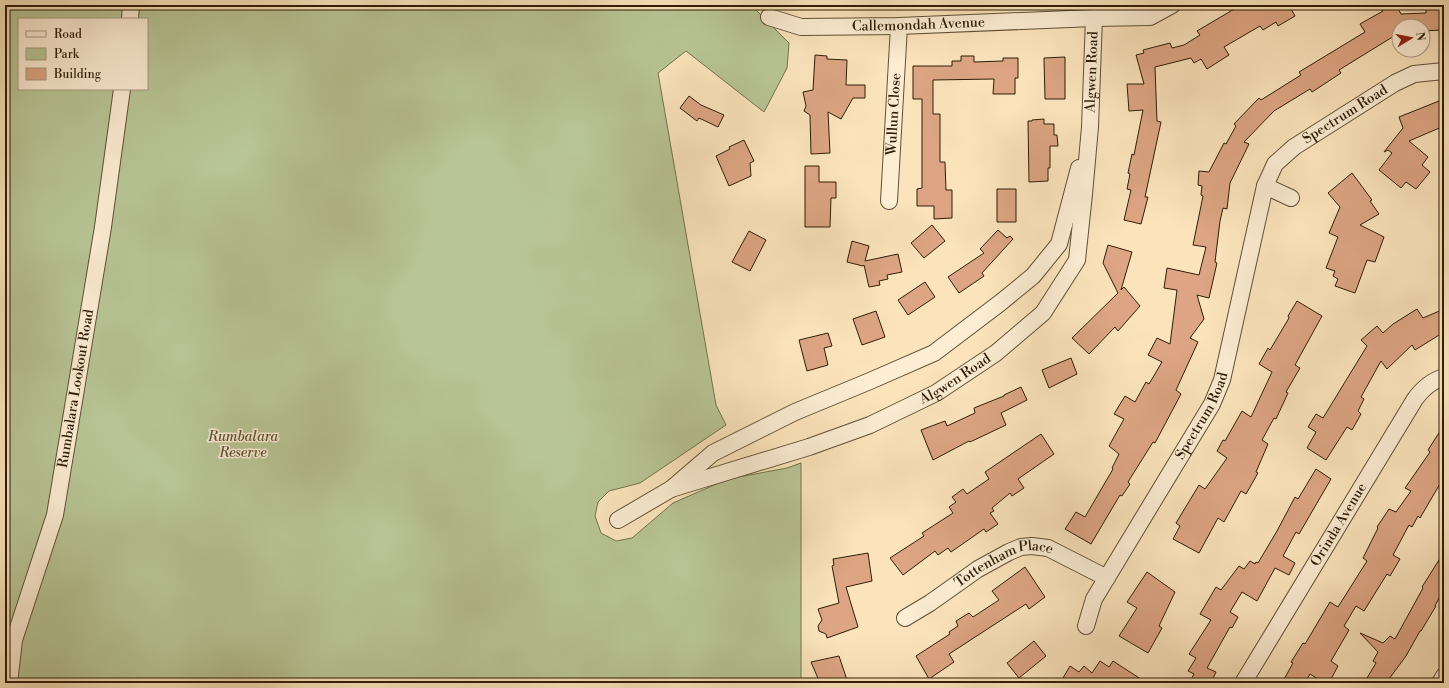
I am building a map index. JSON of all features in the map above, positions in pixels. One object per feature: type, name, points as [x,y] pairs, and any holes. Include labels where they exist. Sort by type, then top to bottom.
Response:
[{"type":"street","points":[[130,18],[131,5]]},
{"type":"street","name":"Callemondah Avenue","points":[[769,17],[801,27],[899,26],[1150,17],[1172,5]]},
{"type":"street","name":"Algwen Road","points":[[671,489],[809,447],[870,425],[936,393],[996,353],[1043,313],[1077,260],[1090,127],[1094,18]]},
{"type":"street","name":"Wullun Close","points":[[889,201],[899,26]]},
{"type":"street","name":"Spectrum Road","points":[[1086,626],[1094,599],[1212,404],[1222,380],[1265,186],[1275,164],[1290,150],[1307,138],[1395,83],[1414,74],[1444,71]]},
{"type":"street","name":"Rumbalara Lookout Road","points":[[9,683],[14,640],[55,514],[103,227],[122,90]]},
{"type":"street","name":"Algwen Road","points":[[618,520],[671,489],[713,453],[794,412],[870,382],[934,353],[1033,276],[1059,244],[1090,127]]},
{"type":"street","points":[[1265,186],[1291,198]]},
{"type":"street","name":"Orinda Avenue","points":[[1243,683],[1415,398],[1424,386],[1444,376]]},
{"type":"street","name":"Tottenham Place","points":[[905,618],[930,603],[978,569],[1021,547],[1032,546],[1048,548],[1107,578]]},
{"type":"street","points":[[1440,683],[1444,676]]},
{"type":"green space","name":"Rumbalara Reserve","points":[[5,5],[751,5],[789,43],[787,68],[764,112],[686,51],[658,73],[716,405],[726,425],[640,483],[609,491],[598,502],[595,516],[601,533],[616,541],[632,538],[673,503],[728,479],[787,468],[801,463],[801,683],[5,683]]},
{"type":"building","points":[[1241,5],[1289,5],[1295,16],[1278,26],[1276,22],[1263,30],[1260,26],[1224,47],[1229,55],[1207,69],[1201,59],[1194,63],[1191,58],[1155,67],[1157,121],[1161,122],[1145,197],[1148,197],[1141,224],[1124,220],[1131,190],[1127,189],[1130,174],[1128,173],[1132,154],[1134,155],[1143,110],[1129,111],[1127,84],[1144,84],[1136,55],[1144,53],[1143,50],[1170,43],[1172,48],[1184,45],[1200,35],[1197,31]]},
{"type":"building","points":[[1388,5],[1396,5],[1401,14],[1426,13],[1426,7],[1431,5],[1444,5],[1443,30],[1431,31],[1431,18],[1391,18],[1391,38],[1339,70],[1341,73],[1312,92],[1310,89],[1274,111],[1244,142],[1249,144],[1230,183],[1227,209],[1223,208],[1220,221],[1215,262],[1217,263],[1209,298],[1197,295],[1204,319],[1190,338],[1198,342],[1176,390],[1181,394],[1155,443],[1153,442],[1128,482],[1130,484],[1122,496],[1120,495],[1091,544],[1065,529],[1076,512],[1085,517],[1113,469],[1112,468],[1119,454],[1109,446],[1124,419],[1114,414],[1125,396],[1135,402],[1146,382],[1149,384],[1162,362],[1148,355],[1157,338],[1170,344],[1177,290],[1164,288],[1167,268],[1199,275],[1206,247],[1193,245],[1203,196],[1201,195],[1202,186],[1198,185],[1199,171],[1209,172],[1224,143],[1226,144],[1236,126],[1234,124],[1259,98],[1261,100],[1301,75],[1299,72],[1365,32],[1360,24],[1383,11],[1382,9]]},
{"type":"building","points":[[815,55],[827,56],[827,59],[847,60],[846,85],[865,85],[865,98],[853,98],[841,119],[828,112],[830,153],[811,154],[810,115],[804,111],[806,106],[803,92],[813,90]]},
{"type":"building","points":[[961,56],[974,56],[974,62],[1003,61],[1003,58],[1018,58],[1018,78],[1015,78],[1015,94],[993,94],[994,79],[933,80],[933,114],[940,114],[940,162],[945,162],[946,190],[952,190],[952,218],[934,219],[934,206],[917,206],[917,189],[922,188],[922,99],[913,99],[913,66],[952,66],[952,61],[961,61]]},
{"type":"building","points":[[1065,57],[1065,99],[1045,99],[1044,58]]},
{"type":"building","points":[[689,96],[701,105],[724,115],[718,127],[699,118],[697,121],[680,108]]},
{"type":"building","points":[[1444,99],[1444,126],[1409,141],[1428,157],[1422,165],[1430,172],[1416,189],[1406,182],[1401,188],[1379,170],[1392,153],[1388,150],[1384,152],[1403,128],[1399,117]]},
{"type":"building","points":[[1044,119],[1044,124],[1054,124],[1054,135],[1057,135],[1058,146],[1050,146],[1050,168],[1048,168],[1048,181],[1029,182],[1028,121]]},
{"type":"building","points":[[744,140],[754,161],[750,163],[751,176],[729,186],[716,156],[730,149],[729,147]]},
{"type":"building","points":[[805,166],[819,166],[819,182],[836,182],[836,198],[831,198],[830,227],[805,227]]},
{"type":"building","points":[[1352,173],[1372,200],[1370,201],[1379,214],[1360,225],[1384,237],[1375,262],[1367,260],[1355,293],[1335,286],[1338,279],[1333,276],[1335,271],[1326,268],[1338,237],[1329,233],[1340,207],[1328,193]]},
{"type":"building","points":[[997,189],[1016,189],[1016,222],[997,222]]},
{"type":"building","points":[[932,225],[945,241],[924,258],[911,243]]},
{"type":"building","points":[[998,230],[1007,238],[1010,236],[1013,239],[982,273],[984,276],[959,293],[948,277],[984,253],[980,249]]},
{"type":"building","points":[[749,231],[766,240],[750,271],[732,262]]},
{"type":"building","points":[[852,241],[869,246],[865,261],[898,254],[902,272],[887,275],[888,279],[879,281],[880,285],[869,287],[864,265],[847,262]]},
{"type":"building","points":[[1108,245],[1132,252],[1121,290],[1124,287],[1140,306],[1118,331],[1115,327],[1089,354],[1072,338],[1118,293],[1103,263]]},
{"type":"building","points":[[925,282],[935,297],[908,315],[898,300]]},
{"type":"building","points":[[1297,301],[1322,316],[1295,365],[1300,368],[1286,392],[1288,393],[1276,419],[1274,418],[1262,440],[1268,444],[1256,472],[1258,473],[1246,494],[1241,491],[1224,522],[1218,518],[1199,553],[1173,539],[1180,526],[1176,523],[1199,485],[1205,489],[1227,458],[1217,451],[1223,440],[1225,441],[1242,411],[1251,417],[1272,372],[1259,364],[1268,348],[1270,350]]},
{"type":"building","points":[[1417,309],[1423,318],[1444,309],[1444,332],[1415,350],[1412,345],[1387,369],[1381,361],[1361,397],[1364,399],[1358,411],[1361,414],[1352,430],[1347,427],[1326,460],[1307,448],[1316,432],[1308,427],[1316,414],[1323,418],[1367,346],[1361,340],[1377,326],[1383,333],[1393,324]]},
{"type":"building","points":[[876,311],[885,337],[862,345],[853,319]]},
{"type":"building","points":[[828,333],[832,346],[824,348],[828,365],[807,371],[799,340]]},
{"type":"building","points":[[1071,358],[1077,374],[1049,388],[1042,370]]},
{"type":"building","points":[[1021,387],[1027,400],[1001,413],[1006,425],[970,442],[969,441],[933,460],[921,430],[945,421],[947,426],[975,413],[974,408],[1004,396]]},
{"type":"building","points":[[1444,425],[1444,477],[1420,518],[1418,516],[1412,527],[1409,525],[1393,555],[1400,559],[1390,576],[1387,574],[1364,611],[1356,606],[1344,626],[1349,630],[1331,661],[1338,666],[1329,683],[1324,683],[1310,674],[1305,683],[1282,683],[1293,663],[1291,662],[1303,643],[1305,644],[1330,602],[1338,607],[1367,561],[1363,558],[1378,528],[1377,527],[1389,509],[1396,512],[1411,491],[1405,488],[1430,452],[1428,450]]},
{"type":"building","points":[[1041,434],[1054,454],[1018,479],[1024,488],[1012,496],[1010,493],[992,508],[994,511],[990,513],[998,524],[986,532],[984,529],[951,552],[948,548],[938,555],[935,551],[903,575],[890,558],[924,536],[922,533],[953,513],[949,507],[956,502],[952,497],[963,489],[967,494],[989,479],[985,472]]},
{"type":"building","points":[[1316,469],[1331,479],[1299,534],[1296,532],[1283,556],[1295,563],[1289,575],[1275,568],[1257,601],[1242,592],[1230,612],[1238,617],[1232,628],[1230,627],[1207,668],[1216,672],[1211,683],[1189,683],[1194,674],[1188,671],[1196,658],[1189,654],[1211,620],[1200,614],[1216,587],[1221,590],[1239,566],[1244,569],[1250,561],[1255,564],[1256,562],[1258,563],[1295,497],[1298,499]]},
{"type":"building","points":[[1444,552],[1444,588],[1436,606],[1406,656],[1386,683],[1364,683],[1376,663],[1373,661],[1378,652],[1360,633],[1383,643],[1390,636],[1395,639],[1423,588],[1422,587]]},
{"type":"building","points":[[868,553],[872,581],[846,587],[858,627],[827,638],[826,634],[819,631],[818,626],[822,620],[818,609],[839,603],[832,566],[834,565],[833,559]]},
{"type":"building","points":[[1025,567],[1045,597],[1029,609],[1026,604],[949,654],[954,662],[929,679],[916,656],[950,634],[949,632],[958,626],[956,621],[969,613],[973,617],[999,600],[992,591]]},
{"type":"building","points":[[1147,572],[1175,592],[1159,626],[1162,628],[1148,653],[1119,636],[1137,608],[1127,602]]},
{"type":"building","points":[[1034,641],[1046,656],[1019,678],[1007,663]]},
{"type":"building","points":[[839,656],[848,683],[820,683],[811,662]]},
{"type":"building","points":[[1100,661],[1109,667],[1113,661],[1147,683],[1060,683],[1070,666],[1079,672],[1084,666],[1092,673]]}]
